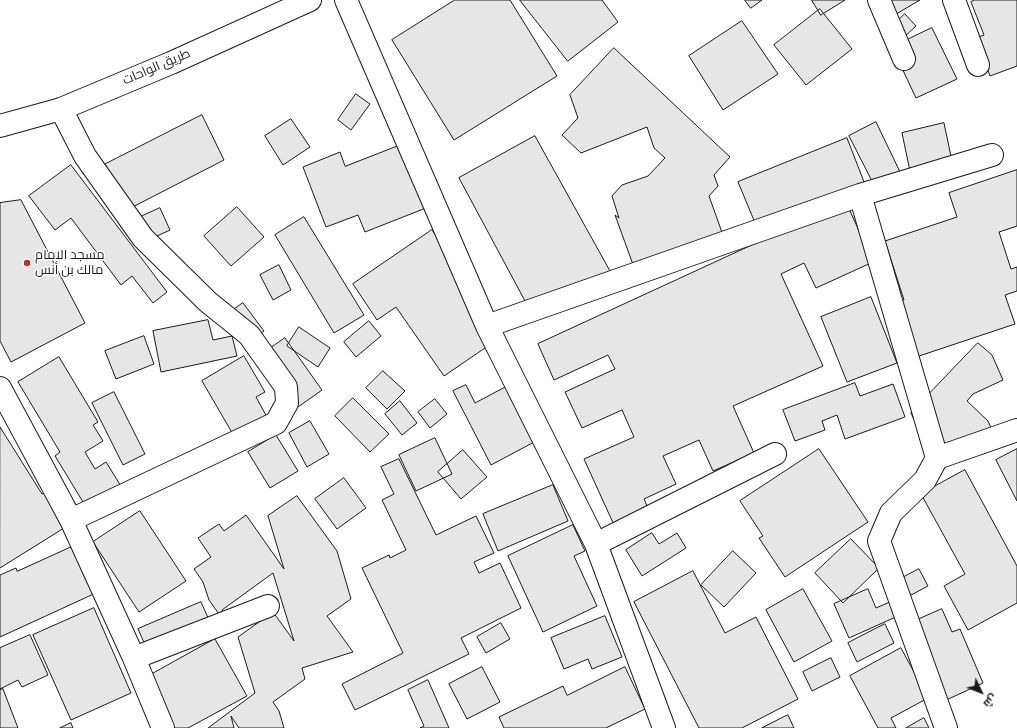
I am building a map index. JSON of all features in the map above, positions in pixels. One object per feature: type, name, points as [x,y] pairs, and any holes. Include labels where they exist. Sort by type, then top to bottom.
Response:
[{"type":"street","name":"طريق الواحات","points":[[0,126],[61,109],[171,63],[310,0]]},
{"type":"street","points":[[346,0],[487,326],[596,544],[664,728]]},
{"type":"street","points":[[879,0],[904,60]]},
{"type":"street","points":[[954,0],[978,65]]},
{"type":"street","points":[[61,109],[85,156],[143,238],[208,302],[249,335],[286,387],[287,403],[276,423],[71,520]]},
{"type":"street","points":[[487,326],[860,195],[992,155]]},
{"type":"street","points":[[860,195],[937,458]]},
{"type":"street","points":[[0,388],[71,520],[134,658],[163,728]]},
{"type":"street","points":[[946,728],[879,541],[891,513],[925,480],[937,458],[1017,430]]},
{"type":"street","points":[[596,544],[775,454]]},
{"type":"street","points":[[134,658],[268,606]]},
{"type":"building","points":[[455,0],[510,0],[557,76],[454,140],[392,40]]},
{"type":"building","points":[[520,0],[602,0],[618,22],[568,61]]},
{"type":"building","points":[[745,0],[762,0],[751,8]]},
{"type":"building","points":[[812,0],[845,0],[821,15]]},
{"type":"building","points":[[874,0],[920,0],[886,20]]},
{"type":"building","points":[[975,0],[1017,0],[1017,66],[990,76],[976,38],[984,35],[971,2]]},
{"type":"building","points":[[820,9],[852,49],[806,85],[774,45]]},
{"type":"building","points":[[905,14],[916,26],[902,39],[890,28]]},
{"type":"building","points":[[742,21],[778,74],[723,110],[689,56]]},
{"type":"building","points":[[932,28],[957,79],[916,98],[892,47]]},
{"type":"building","points":[[614,48],[730,157],[714,175],[718,186],[709,196],[724,238],[635,270],[615,215],[619,218],[612,196],[622,185],[648,176],[665,158],[654,148],[647,127],[581,153],[562,135],[578,118],[570,95]]},
{"type":"building","points":[[356,94],[370,104],[351,130],[338,120]]},
{"type":"building","points":[[202,115],[224,160],[117,215],[94,170]]},
{"type":"building","points":[[291,119],[310,147],[283,165],[265,136]]},
{"type":"building","points":[[876,122],[901,174],[875,187],[849,136]]},
{"type":"building","points":[[944,123],[953,166],[911,176],[902,133]]},
{"type":"building","points":[[535,136],[610,271],[532,314],[459,178]]},
{"type":"building","points":[[847,138],[866,187],[758,230],[738,182]]},
{"type":"building","points":[[406,143],[431,206],[365,232],[358,215],[326,227],[303,167],[340,152],[345,166]]},
{"type":"building","points":[[71,165],[167,292],[153,303],[132,276],[121,285],[71,218],[55,230],[29,196]]},
{"type":"building","points":[[1017,170],[1017,226],[999,232],[1011,269],[1017,267],[1017,291],[1005,295],[1015,324],[913,358],[895,302],[904,300],[885,241],[957,217],[949,193]]},
{"type":"building","name":"مسجد الإمام مالك بن أنس","points":[[21,200],[85,323],[11,362],[0,341],[0,203]]},
{"type":"building","points":[[846,202],[873,262],[816,288],[804,263],[781,274],[823,366],[733,406],[754,453],[713,471],[699,440],[663,456],[676,484],[644,499],[653,519],[614,525],[584,459],[634,437],[622,410],[582,428],[565,392],[615,369],[608,355],[554,380],[538,344]]},
{"type":"building","points":[[237,207],[264,237],[231,266],[204,236]]},
{"type":"building","points":[[160,208],[170,230],[146,241],[136,219]]},
{"type":"building","points":[[304,217],[364,315],[334,333],[275,235]]},
{"type":"building","points":[[432,230],[504,335],[444,376],[396,307],[377,320],[353,284]]},
{"type":"building","points":[[279,265],[291,290],[273,300],[260,275]]},
{"type":"building","points":[[871,297],[897,363],[847,382],[821,317]]},
{"type":"building","points":[[243,303],[264,331],[245,344],[225,316]]},
{"type":"building","points":[[208,320],[213,340],[232,336],[237,356],[161,372],[153,331]]},
{"type":"building","points":[[369,321],[381,336],[356,357],[344,342]]},
{"type":"building","points":[[299,327],[330,348],[318,367],[287,346]]},
{"type":"building","points":[[144,336],[154,364],[116,379],[105,351]]},
{"type":"building","points":[[285,338],[322,390],[298,407],[261,355]]},
{"type":"building","points":[[978,343],[992,355],[1003,380],[973,394],[967,401],[988,421],[995,437],[935,465],[911,413]]},
{"type":"building","points":[[244,356],[265,392],[256,397],[267,417],[234,436],[202,381]]},
{"type":"building","points":[[59,357],[98,422],[93,425],[103,441],[85,452],[95,469],[106,462],[129,499],[94,520],[55,456],[60,452],[18,382]]},
{"type":"building","points":[[383,371],[405,391],[387,409],[366,388]]},
{"type":"building","points":[[855,383],[860,396],[893,384],[905,417],[845,439],[837,415],[822,421],[825,430],[795,441],[783,410]]},
{"type":"building","points":[[466,385],[475,403],[507,386],[536,441],[491,465],[453,391]]},
{"type":"building","points":[[114,392],[145,454],[123,465],[92,403]]},
{"type":"building","points":[[353,398],[389,434],[370,452],[335,416]]},
{"type":"building","points":[[435,399],[447,414],[430,428],[418,412]]},
{"type":"building","points":[[400,401],[417,423],[402,435],[385,414]]},
{"type":"building","points":[[310,421],[329,454],[307,467],[289,433]]},
{"type":"building","points":[[0,427],[42,494],[50,489],[72,523],[0,568]]},
{"type":"building","points":[[276,435],[298,471],[270,488],[248,452]]},
{"type":"building","points":[[435,438],[452,474],[416,491],[399,455]]},
{"type":"building","points":[[819,449],[868,522],[785,577],[759,538],[763,536],[740,501]]},
{"type":"building","points":[[1017,449],[1017,501],[996,460]]},
{"type":"building","points":[[463,450],[487,477],[461,499],[438,472]]},
{"type":"building","points":[[399,459],[436,535],[476,516],[494,553],[474,562],[479,573],[500,563],[521,608],[461,638],[469,654],[355,710],[342,684],[403,653],[362,568],[389,555],[390,558],[406,550],[382,500],[394,494],[381,467]]},
{"type":"building","points":[[965,470],[1017,566],[1017,603],[968,630],[944,586],[965,574],[921,494]]},
{"type":"building","points":[[344,478],[366,508],[337,529],[315,499]]},
{"type":"building","points":[[553,485],[568,521],[498,551],[483,514]]},
{"type":"building","points":[[297,496],[337,551],[351,599],[327,616],[353,652],[302,668],[305,679],[273,702],[279,711],[284,728],[239,728],[231,716],[234,728],[208,728],[255,693],[238,637],[273,612],[294,641],[273,573],[222,610],[226,624],[209,600],[203,582],[194,569],[211,557],[198,538],[219,524],[224,531],[246,515],[284,569],[268,516]]},
{"type":"building","points":[[140,511],[186,581],[139,612],[93,542]]},
{"type":"building","points":[[573,525],[585,551],[574,556],[597,606],[543,632],[508,556]]},
{"type":"building","points":[[652,533],[659,544],[677,533],[686,548],[642,576],[626,550]]},
{"type":"building","points":[[851,539],[879,568],[843,603],[815,573]]},
{"type":"building","points":[[76,545],[98,592],[0,637],[0,575],[16,568],[17,571]]},
{"type":"building","points":[[733,551],[756,573],[724,607],[701,585]]},
{"type":"building","points":[[919,569],[928,586],[898,602],[889,585]]},
{"type":"building","points":[[693,571],[725,633],[756,617],[798,699],[742,728],[699,728],[634,602]]},
{"type":"building","points":[[803,589],[832,641],[794,662],[766,610]]},
{"type":"building","points":[[868,589],[876,608],[892,601],[898,616],[849,638],[834,604]]},
{"type":"building","points":[[201,602],[214,631],[151,658],[138,629]]},
{"type":"building","points":[[94,608],[131,693],[71,720],[33,635]]},
{"type":"building","points":[[942,609],[952,632],[960,629],[983,683],[942,702],[908,624]]},
{"type":"building","points":[[605,616],[622,657],[592,669],[588,659],[564,669],[551,638]]},
{"type":"building","points":[[501,623],[510,639],[486,653],[477,637]]},
{"type":"building","points":[[885,624],[894,643],[857,662],[848,643]]},
{"type":"building","points":[[30,635],[48,675],[22,687],[18,680],[0,689],[0,648]]},
{"type":"building","points":[[215,639],[247,696],[188,728],[172,728],[145,678]]},
{"type":"building","points":[[901,648],[928,698],[891,718],[896,728],[878,728],[850,676]]},
{"type":"building","points":[[831,658],[840,677],[812,691],[803,672]]},
{"type":"building","points":[[482,667],[500,702],[467,719],[449,684]]},
{"type":"building","points":[[625,667],[645,709],[606,728],[504,728],[499,717],[563,686],[567,695]]},
{"type":"building","points":[[428,680],[449,728],[420,728],[424,726],[408,690]]},
{"type":"building","points":[[3,689],[18,728],[0,728],[0,690]]},
{"type":"building","points":[[788,715],[794,728],[762,728]]},
{"type":"building","points":[[924,718],[929,728],[906,728]]},
{"type":"building","points":[[71,723],[73,728],[60,728]]},
{"type":"place","name":"مسجد الإمام مالك بن أنس","points":[[27,263]]}]
